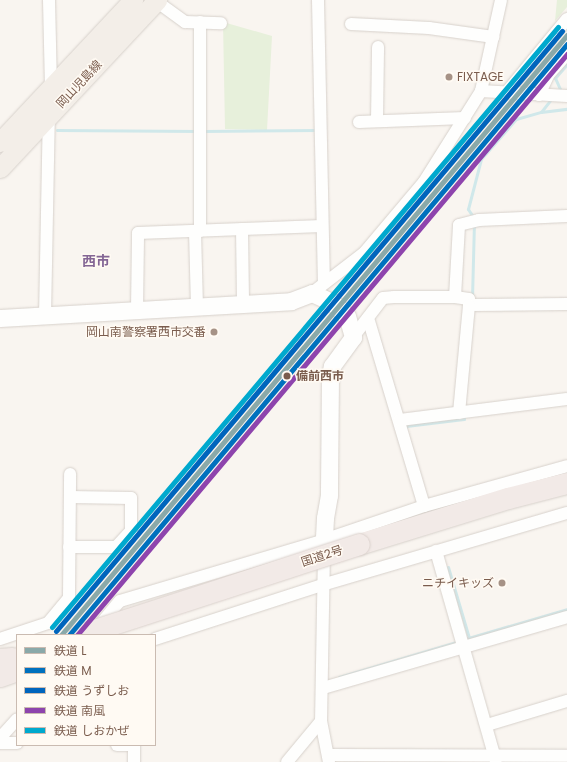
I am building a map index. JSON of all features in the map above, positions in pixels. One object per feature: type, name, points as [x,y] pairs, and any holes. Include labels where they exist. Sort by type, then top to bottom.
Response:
[{"type":"highway","points":[[441,518],[505,490],[567,474]]},
{"type":"highway","name":"国道2号","points":[[125,634],[361,551],[441,518],[567,483]]},
{"type":"highway","name":"国道2号","points":[[82,634],[361,551],[567,496]]},
{"type":"highway","points":[[0,676],[9,661]]},
{"type":"main road","name":"岡山児島線","points":[[0,142],[133,0]]},
{"type":"main road","name":"岡山児島線","points":[[0,168],[156,0]]},
{"type":"street","points":[[45,316],[49,116],[51,88],[50,0]]},
{"type":"street","points":[[156,0],[185,22],[221,23]]},
{"type":"street","points":[[318,0],[322,226],[318,288],[347,316],[354,337]]},
{"type":"street","points":[[0,318],[243,302],[291,301],[318,288],[364,253],[424,182],[465,118],[480,91],[501,0]]},
{"type":"street","points":[[506,93],[567,19]]},
{"type":"street","points":[[197,305],[200,22]]},
{"type":"street","points":[[351,24],[429,28],[493,38]]},
{"type":"street","points":[[378,47],[378,121]]},
{"type":"street","points":[[480,91],[554,95],[549,74],[567,54]]},
{"type":"street","points":[[359,122],[465,118]]},
{"type":"street","points":[[455,297],[460,224],[475,221],[567,216]]},
{"type":"street","points":[[137,309],[138,233],[322,226]]},
{"type":"street","points":[[242,229],[243,302]]},
{"type":"street","points":[[462,413],[471,305],[468,299],[455,297],[383,298],[332,366],[330,375],[329,495],[324,540],[322,585],[323,688],[321,721],[329,758],[495,758],[567,756]]},
{"type":"street","points":[[471,305],[567,304]]},
{"type":"street","points":[[368,318],[400,420],[424,506]]},
{"type":"street","points":[[400,420],[567,399]]},
{"type":"street","points":[[92,634],[120,601],[324,540],[424,506],[567,466]]},
{"type":"street","points":[[0,639],[48,623],[69,598],[70,474]]},
{"type":"street","points":[[70,497],[131,498],[131,531],[116,547],[70,547]]},
{"type":"street","points":[[156,639],[322,585],[567,512]]},
{"type":"street","points":[[436,551],[464,643],[495,758]]},
{"type":"street","points":[[323,688],[464,643],[567,617]]},
{"type":"street","points":[[487,725],[567,701]]},
{"type":"street","points":[[0,738],[16,720]]},
{"type":"street","points":[[287,762],[321,721]]},
{"type":"street","points":[[0,743],[16,743]]},
{"type":"street","points":[[134,746],[134,762]]},
{"type":"green space","points":[[557,0],[567,0],[567,7],[555,21]]},
{"type":"green space","points":[[223,22],[272,36],[267,130],[225,129]]},
{"type":"waterway","points":[[557,92],[560,89],[555,78],[567,64]]},
{"type":"waterway","points":[[541,112],[552,98]]},
{"type":"waterway","points":[[474,218],[468,209],[481,159],[516,119],[541,112],[567,109]]},
{"type":"waterway","points":[[57,130],[198,131]]},
{"type":"waterway","points":[[204,131],[318,130]]},
{"type":"waterway","points":[[472,298],[474,224]]},
{"type":"waterway","points":[[406,428],[406,426],[464,419],[464,416]]},
{"type":"waterway","points":[[448,567],[469,638]]},
{"type":"waterway","points":[[465,639],[567,609]]},
{"type":"waterway","points":[[339,677],[460,641]]},
{"type":"rail line","name":"しおかぜ","points":[[52,627],[558,27]]},
{"type":"rail line","name":"うずしお","points":[[56,631],[562,31]]},
{"type":"rail line","name":"L","points":[[62,634],[567,35]]},
{"type":"rail line","name":"M","points":[[70,634],[567,44]]},
{"type":"rail line","name":"南風","points":[[78,634],[567,54]]},
{"type":"place","name":"FIXTAGE","points":[[449,77]]},
{"type":"place","name":"岡山南警察署西市交番","points":[[214,332]]},
{"type":"place","name":"備前西市","points":[[287,376]]},
{"type":"place","name":"ニチイキッズ","points":[[502,583]]},
{"type":"district","name":"西市","points":[[96,261]]}]
